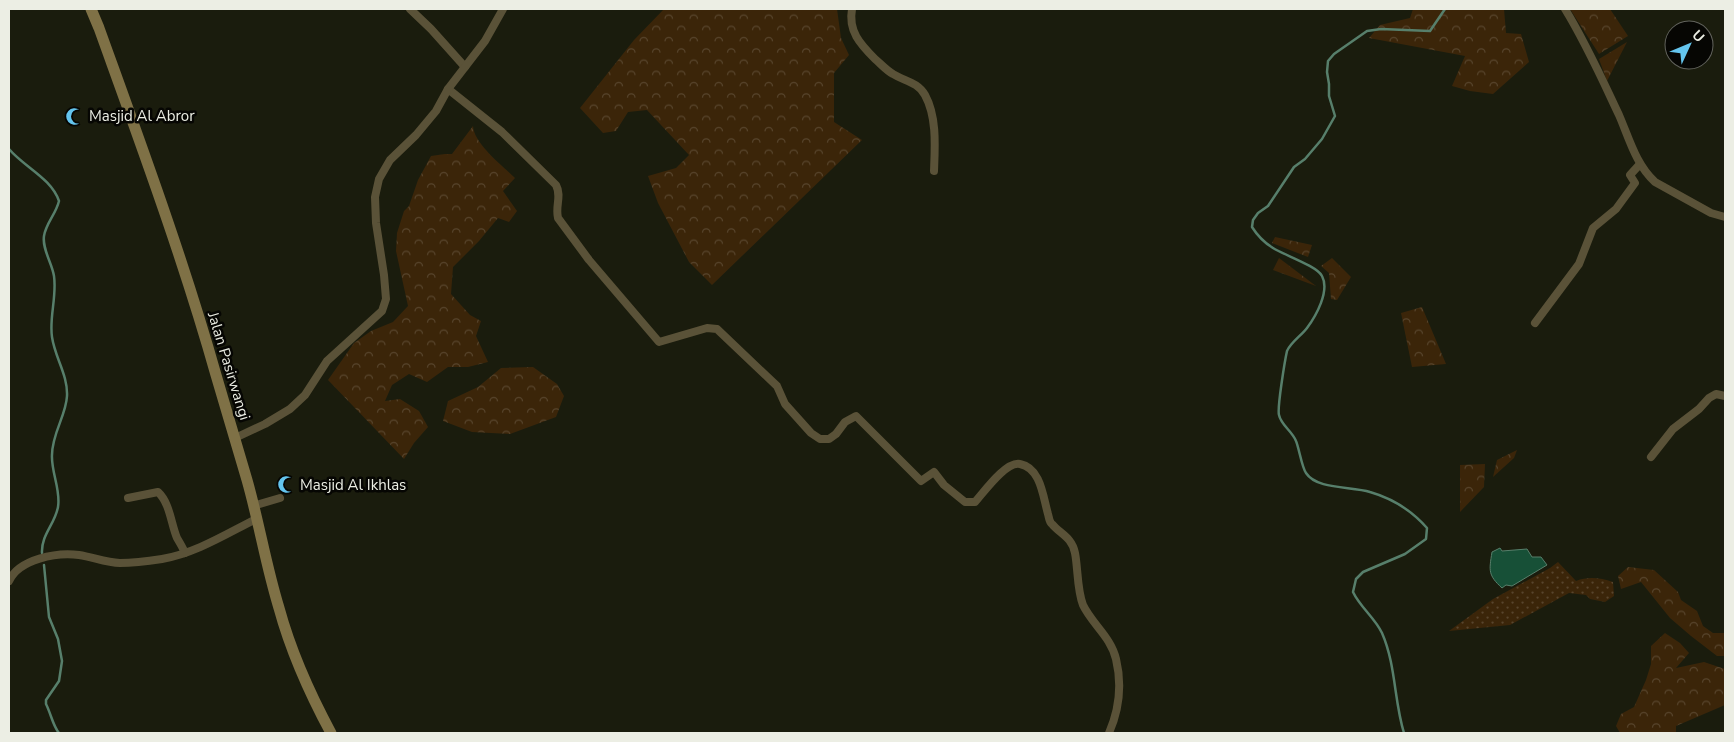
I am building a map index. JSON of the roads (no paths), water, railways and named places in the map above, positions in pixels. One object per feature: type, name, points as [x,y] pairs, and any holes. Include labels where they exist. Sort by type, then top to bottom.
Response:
[{"type":"street","name":"Jalan Pasirwangi","points":[[91,9],[103,37],[158,195],[211,356],[253,506],[279,610],[305,679],[332,733]]},
{"type":"street","points":[[410,9],[465,67]]},
{"type":"street","points":[[234,438],[265,424],[290,409],[305,395],[327,361],[382,310],[386,299],[376,223],[375,197],[379,179],[390,160],[416,135],[436,111],[448,89],[485,42],[503,9]]},
{"type":"street","points":[[852,9],[852,28],[863,47],[888,71],[916,85],[926,96],[935,139],[934,171]]},
{"type":"street","points":[[1565,9],[1584,41],[1640,164],[1648,176],[1711,213],[1725,217]]},
{"type":"street","points":[[448,89],[502,132],[556,185],[560,191],[558,218],[589,260],[659,342],[707,328],[717,329],[777,386],[785,404],[811,433],[820,439],[829,439],[836,434],[845,422],[856,416],[921,481],[934,472],[944,484],[965,502],[975,502],[1012,464],[1019,464],[1030,468],[1037,477],[1042,490],[1050,523],[1067,536],[1075,551],[1080,598],[1086,611],[1108,639],[1116,659],[1119,701],[1115,719],[1109,733]]},
{"type":"street","points":[[1535,323],[1579,264],[1593,228],[1616,209],[1635,183],[1630,175],[1640,164]]},
{"type":"street","points":[[1650,458],[1673,429],[1699,409],[1706,400],[1716,394],[1725,396]]},
{"type":"street","points":[[128,498],[158,492],[166,503],[185,553]]},
{"type":"street","points":[[253,506],[280,498]]},
{"type":"street","points":[[9,581],[17,569],[26,564],[63,554],[121,563],[163,559],[185,553],[256,519]]},
{"type":"waterway","points":[[1404,733],[1387,645],[1372,617],[1353,592],[1356,579],[1363,572],[1405,554],[1426,539],[1427,528],[1408,511],[1386,498],[1363,490],[1326,485],[1311,478],[1306,473],[1296,441],[1280,419],[1279,403],[1287,351],[1314,317],[1321,303],[1324,282],[1322,276],[1314,268],[1270,246],[1252,227],[1253,220],[1258,213],[1268,206],[1294,167],[1305,159],[1322,139],[1335,116],[1329,96],[1327,72],[1328,61],[1334,54],[1367,31],[1381,29],[1430,31],[1445,9]]},
{"type":"waterway","points":[[9,149],[44,179],[59,201],[47,227],[44,241],[55,284],[51,322],[52,337],[66,381],[67,396],[53,447],[52,461],[59,501],[54,519],[42,547],[42,553]]},
{"type":"waterway","points":[[44,565],[49,617],[58,639],[62,661],[59,681],[46,700],[46,704],[59,733]]},
{"type":"place","name":"Masjid Al Abror","points":[[75,116]]},
{"type":"place","name":"Masjid Al Ikhlas","points":[[286,485]]}]
